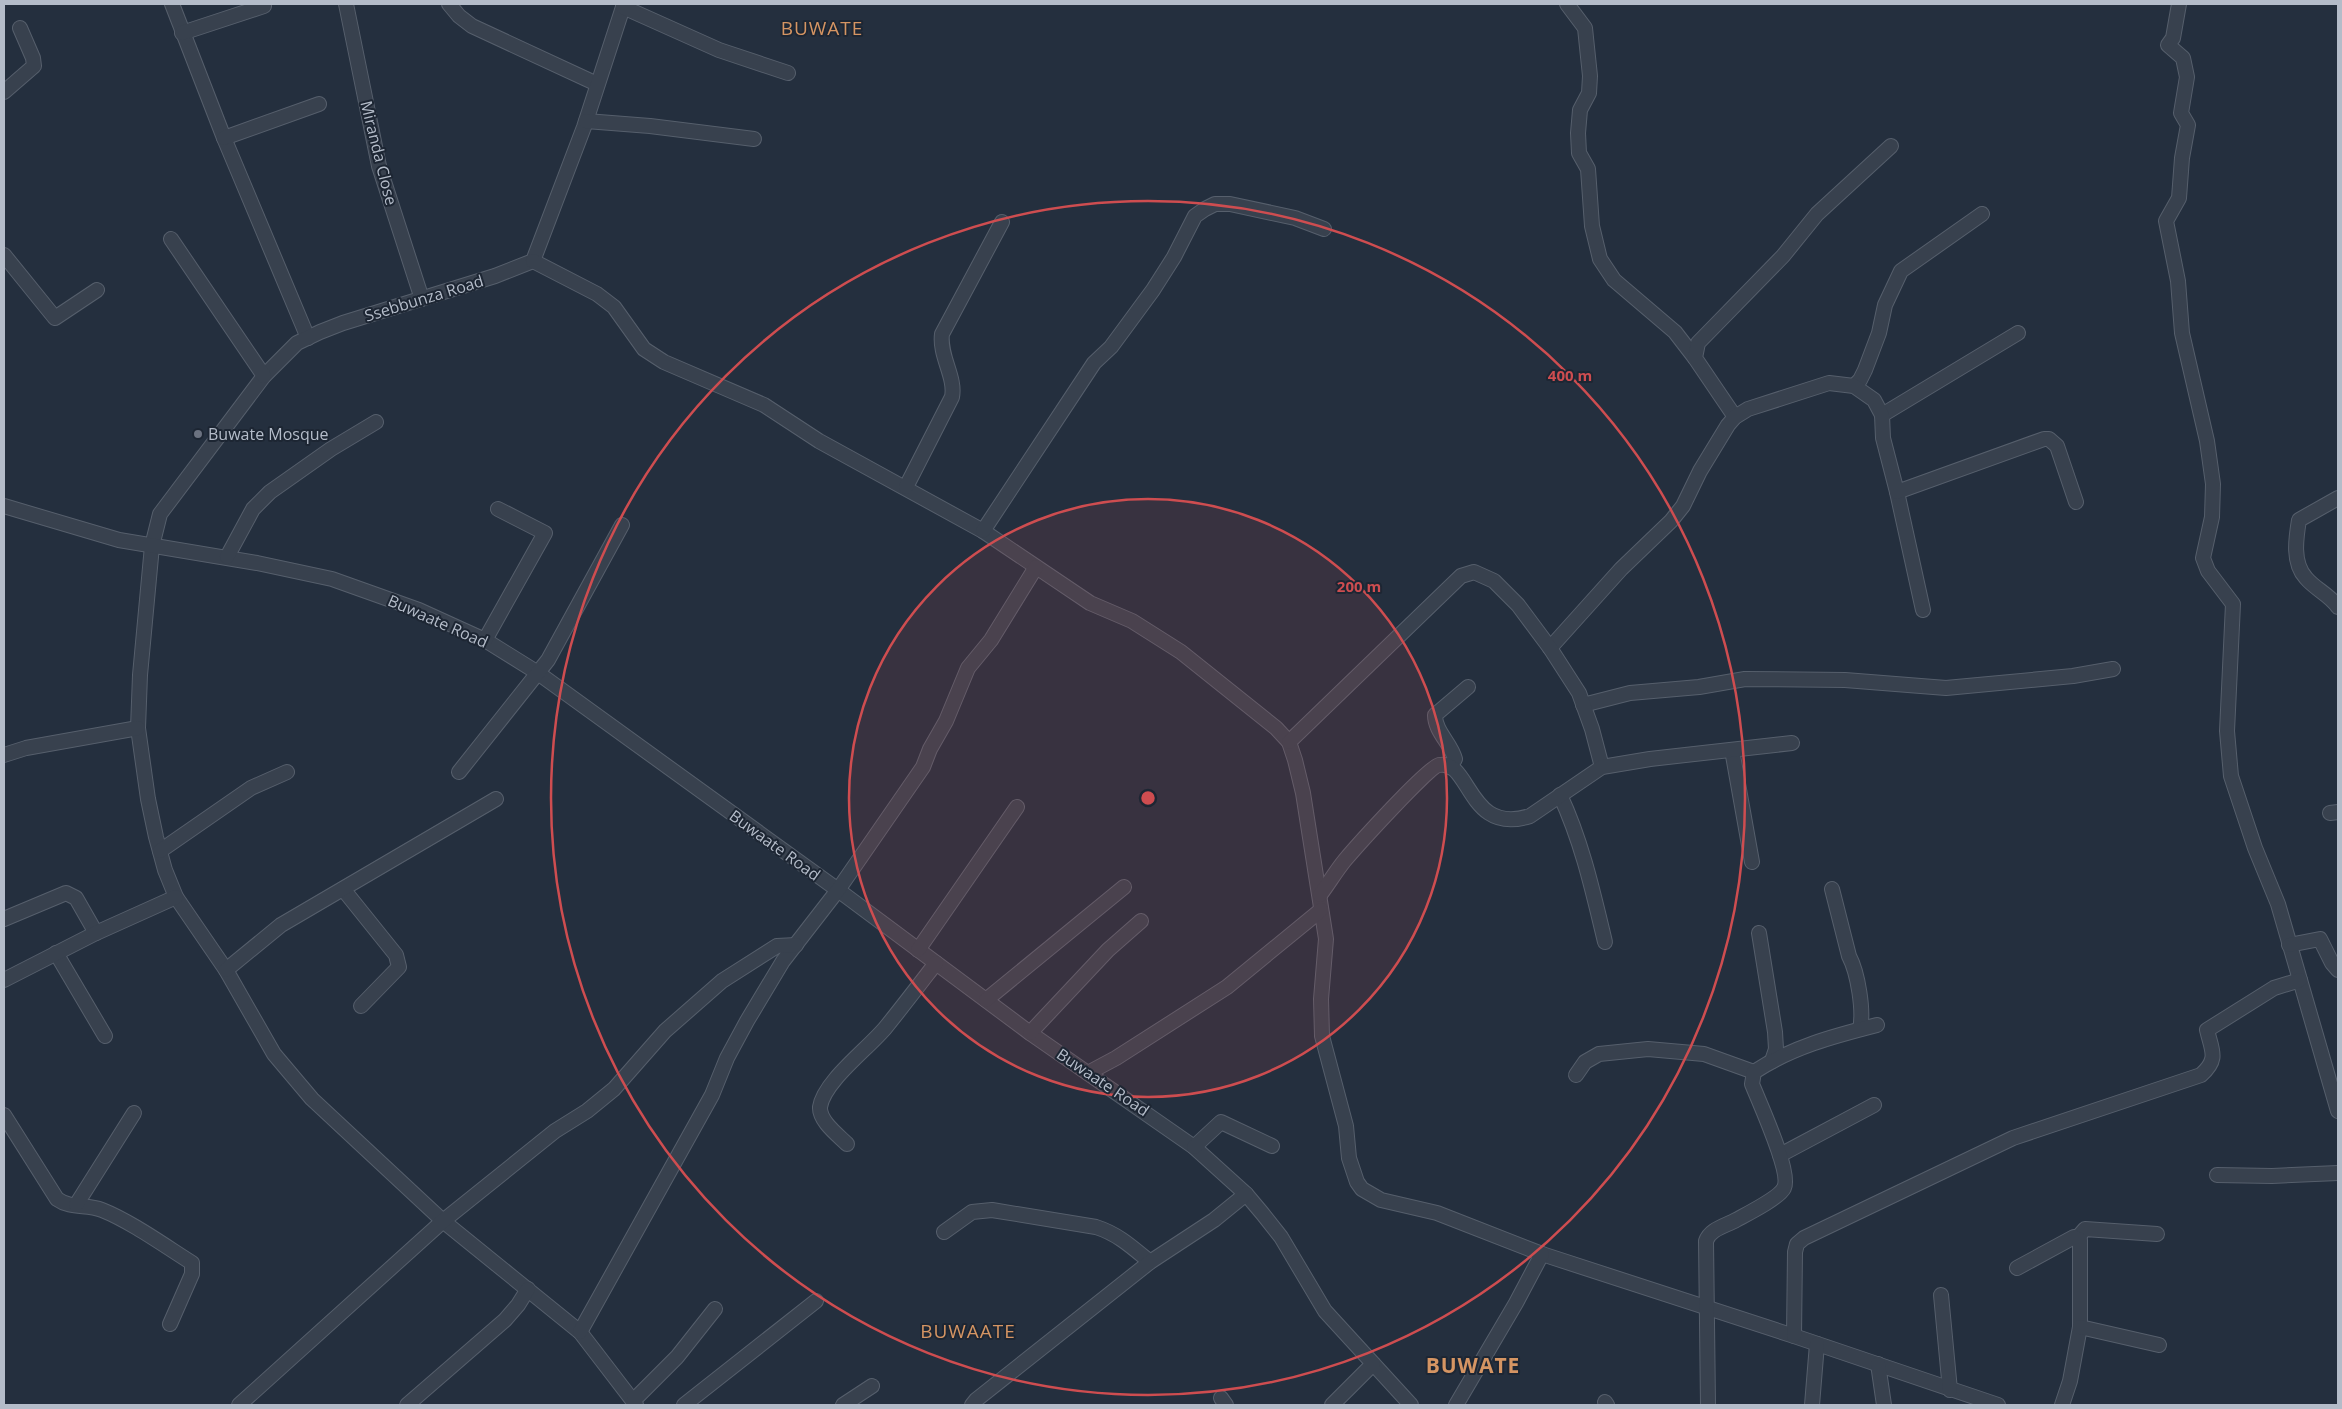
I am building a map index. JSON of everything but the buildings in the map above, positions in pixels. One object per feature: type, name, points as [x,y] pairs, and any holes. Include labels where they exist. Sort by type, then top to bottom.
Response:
[{"type":"street","points":[[172,4],[224,138],[308,338]]},
{"type":"street","name":"Miranda Close","points":[[346,4],[379,166],[422,299]]},
{"type":"street","points":[[450,4],[459,16],[472,26],[597,84]]},
{"type":"street","points":[[1567,4],[1585,28],[1590,76],[1589,93],[1580,110],[1578,133],[1580,154],[1588,169],[1592,226],[1600,259],[1614,280],[1675,332],[1735,417]]},
{"type":"street","points":[[2179,4],[2173,38],[2168,46],[2183,58],[2187,77],[2181,114],[2188,125],[2182,158],[2179,198],[2166,220],[2178,281],[2182,333],[2207,441],[2214,484],[2212,517],[2203,558],[2215,581],[2233,604],[2227,731],[2231,776],[2255,848],[2278,904],[2338,1111]]},
{"type":"street","points":[[788,73],[719,50],[623,5],[586,121],[533,262],[597,294],[614,306],[644,349],[664,362],[764,405],[819,441],[906,487],[983,531],[1090,603],[1132,621],[1181,652],[1250,705],[1289,742],[1296,760],[1303,793],[1326,939],[1321,999],[1322,1036],[1341,1106],[1349,1158],[1357,1182],[1368,1194],[1381,1200],[1438,1214],[1542,1254],[1998,1405]]},
{"type":"street","points":[[182,33],[264,6]]},
{"type":"street","points":[[4,92],[34,66],[33,58],[20,28]]},
{"type":"street","points":[[224,138],[319,104]]},
{"type":"street","points":[[586,121],[650,126],[754,140]]},
{"type":"street","points":[[1695,358],[1698,343],[1783,256],[1817,214],[1891,146]]},
{"type":"street","points":[[983,531],[1094,363],[1111,347],[1153,290],[1174,257],[1195,216],[1215,204],[1230,204],[1295,218],[1324,229]]},
{"type":"street","points":[[1854,386],[1860,380],[1865,370],[1878,333],[1885,305],[1901,271],[1982,214]]},
{"type":"street","points":[[906,487],[952,397],[953,384],[945,363],[941,342],[942,334],[1002,222]]},
{"type":"street","points":[[170,240],[264,376]]},
{"type":"street","points":[[4,255],[55,318],[97,290]]},
{"type":"street","name":"Ssebbunza Road","points":[[533,262],[495,276],[343,323],[297,343],[264,376],[217,441],[167,501],[160,514],[152,546],[140,675],[138,728],[148,799],[165,870],[176,897],[226,970],[274,1054],[299,1085],[443,1221],[580,1332],[635,1403]]},
{"type":"street","points":[[1882,415],[2018,333]]},
{"type":"street","points":[[1550,648],[1621,569],[1671,521],[1683,506],[1700,471],[1735,417],[1775,399],[1829,383],[1854,386],[1874,400],[1882,415],[1883,438],[1923,610]]},
{"type":"street","points":[[227,558],[253,509],[270,492],[331,449],[376,422]]},
{"type":"street","points":[[1897,492],[2044,439],[2049,439],[2057,446],[2076,502]]},
{"type":"street","points":[[2338,498],[2299,520],[2296,538],[2298,565],[2305,577],[2338,607]]},
{"type":"street","name":"Buwaate Road","points":[[4,506],[119,540],[227,558],[332,579],[419,610],[485,640],[538,673],[838,890],[1030,1033],[1194,1147],[1246,1194],[1281,1237],[1325,1310],[1411,1405]]},
{"type":"street","points":[[485,640],[545,534],[498,509]]},
{"type":"street","points":[[459,772],[548,660],[622,525]]},
{"type":"street","points":[[580,1332],[712,1095],[727,1058],[747,1021],[783,960],[838,890],[923,767],[930,749],[946,721],[968,668],[991,640],[1036,567]]},
{"type":"street","points":[[1289,742],[1461,576],[1468,572],[1483,574],[1506,592],[1550,648],[1579,693],[1592,729],[1602,767]]},
{"type":"street","points":[[1583,705],[1630,694],[1699,687],[1745,679],[1845,680],[1946,688],[2073,676],[2113,669]]},
{"type":"street","points":[[1450,767],[1455,759],[1453,752],[1439,729],[1436,716],[1468,687]]},
{"type":"street","points":[[4,755],[26,748],[138,728]]},
{"type":"street","points":[[1320,894],[1345,861],[1433,768],[1440,765],[1450,767],[1459,774],[1484,811],[1499,817],[1518,820],[1530,816],[1602,767],[1650,759],[1792,743]]},
{"type":"street","points":[[1732,750],[1752,862]]},
{"type":"street","points":[[160,851],[251,788],[287,772]]},
{"type":"street","points":[[1560,795],[1573,823],[1585,860],[1605,942]]},
{"type":"street","points":[[226,970],[281,925],[496,799]]},
{"type":"street","points":[[918,950],[1017,807]]},
{"type":"street","points":[[986,1000],[1124,887]]},
{"type":"street","points":[[343,889],[396,955],[399,962],[399,967],[361,1006]]},
{"type":"street","points":[[1832,889],[1849,956],[1854,966],[1862,1016],[1860,1029]]},
{"type":"street","points":[[4,919],[66,893],[76,898],[96,933]]},
{"type":"street","points":[[4,980],[56,952],[176,897]]},
{"type":"street","points":[[1088,1073],[1122,1054],[1227,986],[1321,910]]},
{"type":"street","points":[[1030,1033],[1067,992],[1141,921]]},
{"type":"street","points":[[1759,933],[1775,1032],[1776,1049],[1772,1060]]},
{"type":"street","points":[[2289,945],[2320,939],[2332,963],[2338,970]]},
{"type":"street","points":[[239,1405],[443,1221],[555,1131],[614,1089],[665,1031],[722,981],[777,946],[796,944]]},
{"type":"street","points":[[56,952],[105,1036]]},
{"type":"street","points":[[847,1144],[821,1116],[820,1107],[825,1095],[844,1069],[884,1029],[936,963]]},
{"type":"street","points":[[1794,1336],[1795,1252],[1797,1244],[1804,1238],[2013,1138],[2201,1075],[2211,1066],[2214,1059],[2207,1030],[2274,988],[2300,980]]},
{"type":"street","points":[[1708,1405],[1705,1307],[1707,1236],[1782,1192],[1785,1187],[1786,1176],[1780,1155],[1752,1084],[1754,1072],[1772,1060],[1809,1043],[1877,1025]]},
{"type":"street","points":[[1576,1075],[1586,1062],[1599,1054],[1648,1049],[1704,1054],[1754,1072]]},
{"type":"street","points":[[1780,1155],[1874,1105]]},
{"type":"street","points":[[76,1205],[134,1114]]},
{"type":"street","points":[[4,1115],[57,1199],[68,1206],[76,1205],[101,1210],[192,1263],[192,1274],[170,1324]]},
{"type":"street","points":[[1194,1147],[1221,1122],[1272,1146]]},
{"type":"street","points":[[2218,1175],[2272,1176],[2338,1173]]},
{"type":"street","points":[[972,1405],[1150,1262],[1214,1220],[1246,1194]]},
{"type":"street","points":[[944,1232],[972,1212],[992,1210],[1110,1231],[1150,1262]]},
{"type":"street","points":[[2017,1268],[2074,1237],[2078,1237],[2085,1229],[2157,1234]]},
{"type":"street","points":[[2062,1405],[2070,1381],[2080,1327],[2081,1242],[2078,1237]]},
{"type":"street","points":[[1456,1405],[1516,1303],[1542,1254]]},
{"type":"street","points":[[407,1405],[505,1320],[518,1306],[528,1289]]},
{"type":"street","points":[[1941,1295],[1950,1390]]},
{"type":"street","points":[[684,1405],[816,1301]]},
{"type":"street","points":[[635,1403],[677,1357],[715,1309]]},
{"type":"street","points":[[2080,1327],[2159,1345]]},
{"type":"street","points":[[1812,1405],[1817,1344]]},
{"type":"street","points":[[1332,1405],[1374,1364]]},
{"type":"street","points":[[1878,1364],[1884,1405]]},
{"type":"street","points":[[843,1405],[872,1386]]},
{"type":"place","name":"Buwate Mosque","points":[[198,434]]},
{"type":"district","name":"BUWATE","points":[[822,28]]},
{"type":"district","name":"BUWAATE","points":[[968,1331]]},
{"type":"district","name":"BUWATE","points":[[1473,1365]]}]
